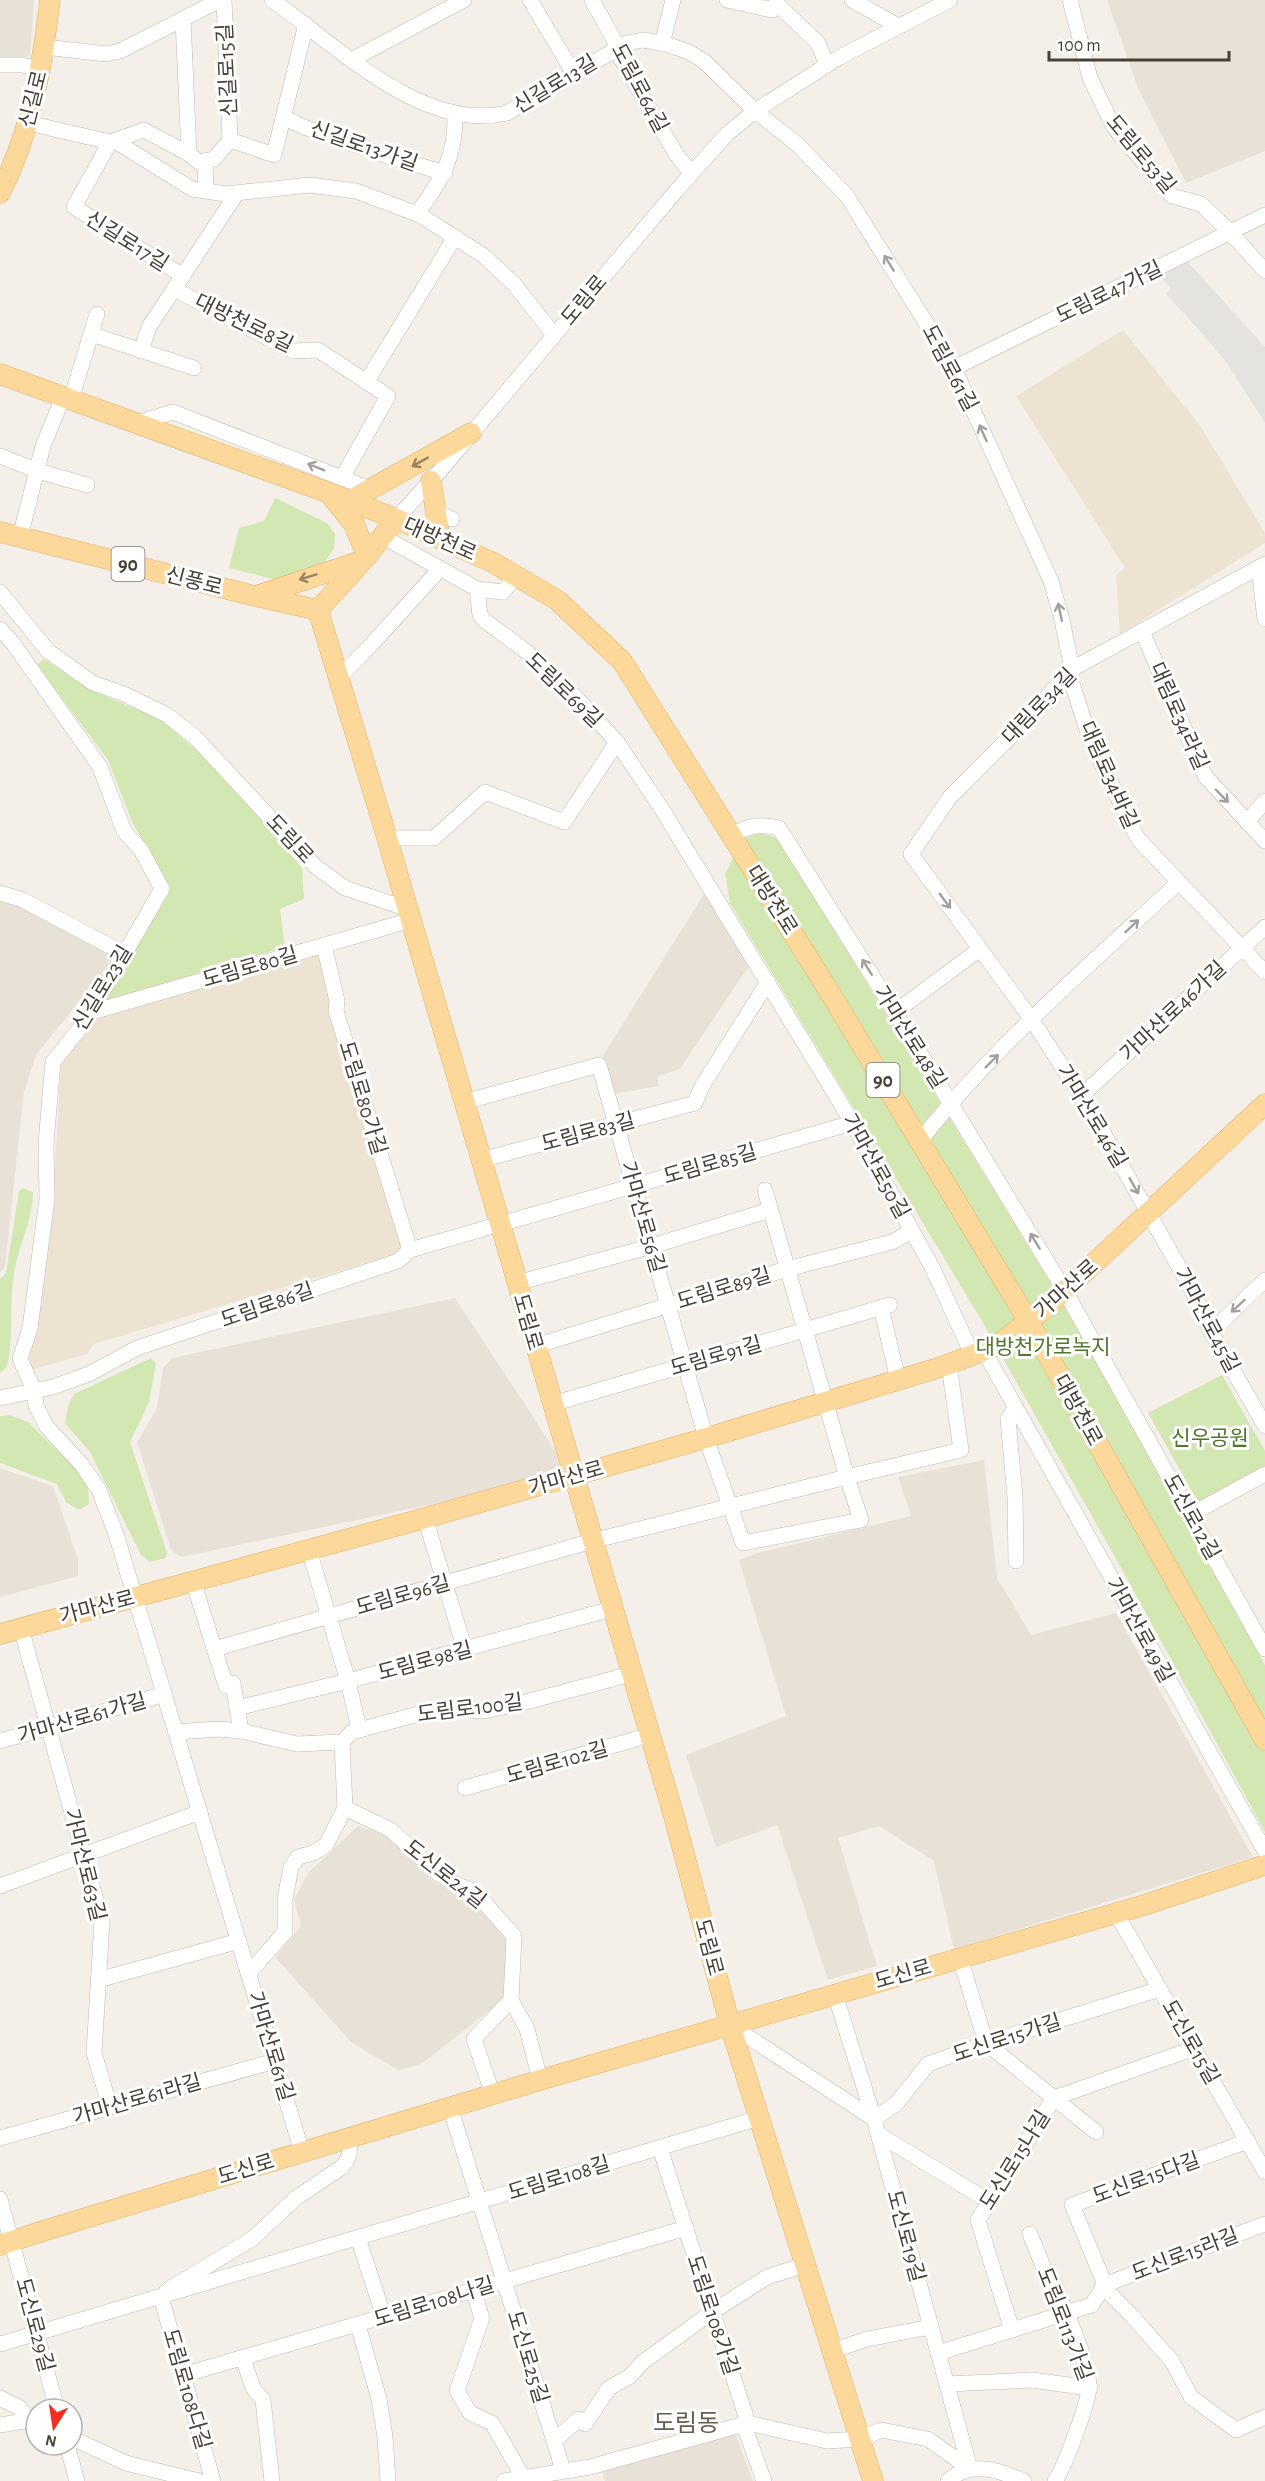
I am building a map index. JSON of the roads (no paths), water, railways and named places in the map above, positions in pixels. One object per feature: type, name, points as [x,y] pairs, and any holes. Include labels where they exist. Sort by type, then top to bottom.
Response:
[{"type":"main road","name":"신길로","points":[[0,194],[15,161],[28,123],[45,47],[50,0]]},
{"type":"main road","name":"대방천로","points":[[0,374],[349,501],[396,519],[492,562],[557,600],[622,661],[920,1141],[1029,1322],[1265,1740]]},
{"type":"main road","points":[[349,501],[471,433]]},
{"type":"main road","points":[[435,476],[440,539]]},
{"type":"main road","points":[[255,596],[364,558],[354,524],[345,510],[328,493]]},
{"type":"main road","name":"도림로","points":[[396,519],[318,610],[673,1813],[730,2025],[873,2481]]},
{"type":"main road","name":"신풍로","points":[[0,532],[318,610]]},
{"type":"main road","name":"가마산로","points":[[0,1634],[425,1518],[706,1438],[949,1365],[996,1346],[1029,1322],[1065,1291],[1265,1104]]},
{"type":"main road","name":"도신로","points":[[6,2243],[540,2080],[1116,1913],[1265,1865]]},
{"type":"street","name":"신길로15길","points":[[45,47],[106,54],[120,51],[222,0],[230,140]]},
{"type":"street","name":"신길로13길","points":[[272,0],[353,59],[409,96],[435,108],[487,118],[507,113],[618,47],[643,40],[662,44]]},
{"type":"street","points":[[353,59],[464,0]]},
{"type":"street","points":[[530,0],[574,74]]},
{"type":"street","name":"도림로64길","points":[[592,0],[618,47],[620,57],[670,145],[691,173]]},
{"type":"street","points":[[662,44],[673,0]]},
{"type":"street","points":[[727,0],[772,10],[776,3],[818,43],[827,65]]},
{"type":"street","points":[[852,0],[898,26]]},
{"type":"street","name":"도림로","points":[[396,519],[691,173],[727,134],[755,111],[827,65],[950,0]]},
{"type":"street","name":"도림로53길","points":[[1070,0],[1090,78],[1113,126],[1172,196],[1201,204],[1265,271]]},
{"type":"street","name":"신길로15길","points":[[183,19],[189,154]]},
{"type":"street","name":"신길로13가길","points":[[230,140],[274,155],[306,24]]},
{"type":"street","name":"도림로61길","points":[[662,44],[689,52],[705,62],[755,111],[797,144],[847,196],[954,368],[1051,581],[1072,669]]},
{"type":"street","points":[[0,65],[21,65],[41,69]]},
{"type":"street","points":[[417,214],[445,173],[456,134],[455,113]]},
{"type":"street","name":"신길로13가길","points":[[284,117],[304,127],[390,157],[445,173]]},
{"type":"street","points":[[28,123],[110,142],[115,141],[192,189],[226,194],[310,185],[356,191],[417,214],[484,256],[514,284],[555,335]]},
{"type":"street","points":[[110,142],[144,130],[189,154],[199,162],[214,159],[230,140]]},
{"type":"street","name":"신길로17길","points":[[110,142],[74,207],[179,282]]},
{"type":"street","points":[[205,161],[206,190]]},
{"type":"street","name":"신길로17길","points":[[141,351],[149,327],[237,193]]},
{"type":"street","name":"도림로47가길","points":[[954,368],[1265,215]]},
{"type":"street","points":[[367,381],[455,237]]},
{"type":"street","name":"대방천로8길","points":[[179,282],[293,351],[318,350],[388,396],[342,478]]},
{"type":"street","points":[[20,537],[43,446],[67,399],[97,314]]},
{"type":"street","points":[[91,334],[194,368]]},
{"type":"street","points":[[135,423],[173,412],[370,489]]},
{"type":"street","points":[[0,456],[38,471],[87,484]]},
{"type":"street","points":[[435,476],[437,512],[452,519]]},
{"type":"street","points":[[382,536],[477,589],[503,592],[516,576]]},
{"type":"street","points":[[1262,566],[1265,619]]},
{"type":"street","name":"대림로34길","points":[[911,854],[950,797],[1016,731],[1072,669],[1262,566]]},
{"type":"street","points":[[338,679],[440,568]]},
{"type":"street","name":"도림로69길","points":[[477,589],[480,615],[484,620],[527,652],[570,691],[616,742],[663,811],[709,888]]},
{"type":"street","name":"도림로","points":[[0,592],[48,651],[93,683],[124,694],[167,715],[195,737],[315,866],[345,888],[409,915]]},
{"type":"street","name":"신길로23길","points":[[0,629],[12,642],[100,767],[124,831],[141,850],[162,889],[89,1013],[53,1062],[46,1143],[47,1198],[30,1328],[20,1359],[35,1392],[36,1406],[47,1427],[82,1465],[99,1490],[116,1533],[135,1597]]},
{"type":"street","name":"대림로34라길","points":[[1142,632],[1205,776],[1265,841]]},
{"type":"street","name":"대림로34바길","points":[[1072,669],[1071,680],[1090,739],[1138,839],[1242,948]]},
{"type":"street","points":[[387,838],[434,838],[485,792],[564,822],[616,742]]},
{"type":"street","points":[[1247,822],[1265,801]]},
{"type":"street","name":"가마산로48길","points":[[731,835],[748,826],[762,824],[779,828],[896,1012],[1065,1291]]},
{"type":"street","name":"가마산로46길","points":[[911,854],[1032,1020],[1081,1096],[1149,1213]]},
{"type":"street","points":[[920,1141],[950,1102],[1032,1020],[1179,882]]},
{"type":"street","name":"가마산로50길","points":[[709,888],[852,1123],[978,1353]]},
{"type":"street","points":[[0,893],[23,900],[123,953]]},
{"type":"street","name":"도림로80길","points":[[89,1013],[324,945],[409,915]]},
{"type":"street","name":"가마산로46가길","points":[[1081,1096],[1265,927]]},
{"type":"street","name":"도림로80가길","points":[[324,945],[338,1001],[336,1011],[410,1250]]},
{"type":"street","points":[[1242,948],[1265,972]]},
{"type":"street","points":[[896,1012],[980,949]]},
{"type":"street","name":"도림로83길","points":[[481,1160],[695,1103],[702,1086],[768,982]]},
{"type":"street","name":"가마산로56길","points":[[464,1102],[598,1065],[706,1438]]},
{"type":"street","name":"도림로85길","points":[[500,1226],[852,1123]]},
{"type":"street","points":[[706,1438],[743,1543],[861,1520],[765,1190]]},
{"type":"street","points":[[517,1283],[652,1246],[770,1210]]},
{"type":"street","name":"가마산로45길","points":[[1149,1213],[1191,1288],[1210,1332],[1265,1426]]},
{"type":"street","name":"도림로86길","points":[[0,1398],[35,1392],[89,1374],[137,1348],[398,1261],[410,1250],[500,1226]]},
{"type":"street","name":"도림로89길","points":[[535,1346],[787,1269],[892,1242],[912,1231]]},
{"type":"street","points":[[1210,1332],[1265,1280]]},
{"type":"street","name":"도신로12길","points":[[1065,1291],[1265,1649]]},
{"type":"street","name":"도림로91길","points":[[552,1404],[885,1306],[898,1380]]},
{"type":"street","name":"가마산로49길","points":[[978,1353],[1016,1408],[1265,1851]]},
{"type":"street","points":[[592,1541],[961,1450],[949,1365]]},
{"type":"street","points":[[1016,1408],[1008,1419],[1015,1497],[1016,1561]]},
{"type":"street","points":[[1190,1515],[1265,1474]]},
{"type":"street","points":[[425,1518],[465,1650]]},
{"type":"street","name":"도림로96길","points":[[214,1649],[592,1541]]},
{"type":"street","points":[[309,1550],[348,1682],[359,1729]]},
{"type":"street","points":[[193,1581],[226,1686],[233,1683],[241,1731]]},
{"type":"street","name":"가마산로61길","points":[[135,1597],[302,2152]]},
{"type":"street","name":"도림로98길","points":[[237,1708],[348,1682],[611,1608]]},
{"type":"street","name":"가마산로63길","points":[[21,1628],[102,1922],[94,2053],[110,2107]]},
{"type":"street","name":"도림로100길","points":[[342,1742],[359,1729],[440,1708],[484,1711],[631,1674]]},
{"type":"street","name":"가마산로61가길","points":[[0,1741],[165,1694]]},
{"type":"street","points":[[176,1732],[218,1729],[241,1731],[297,1744],[342,1742],[345,1808],[326,1845],[313,1853],[298,1857],[291,1867],[285,1899],[285,1932],[249,1973]]},
{"type":"street","name":"도림로102길","points":[[465,1788],[650,1735]]},
{"type":"street","name":"도신로24길","points":[[345,1808],[391,1830],[437,1873],[458,1886],[474,1891],[514,1936],[511,2000]]},
{"type":"street","points":[[0,1886],[84,1853],[200,1812]]},
{"type":"street","name":"도신로15길","points":[[1116,1913],[1265,2172]]},
{"type":"street","points":[[98,1980],[239,1941]]},
{"type":"street","points":[[960,1958],[986,2043],[1096,2132]]},
{"type":"street","name":"도신로15가길","points":[[876,2126],[928,2064],[986,2043],[1160,1989]]},
{"type":"street","name":"도신로19길","points":[[835,1994],[876,2126],[947,2384],[958,2476]]},
{"type":"street","points":[[493,2095],[474,2038],[511,2000],[527,2029],[540,2080]]},
{"type":"street","points":[[730,2025],[990,2202]]},
{"type":"street","name":"도신로15나길","points":[[1012,2330],[978,2220],[1054,2098],[1195,2048]]},
{"type":"street","name":"가마산로61라길","points":[[0,2138],[275,2061]]},
{"type":"street","name":"도신로25길","points":[[450,2108],[563,2470]]},
{"type":"street","name":"도림로108길","points":[[0,2344],[759,2118]]},
{"type":"street","points":[[161,2296],[252,2240],[296,2198],[342,2167],[350,2153],[349,2138]]},
{"type":"street","name":"도신로15다길","points":[[1248,2141],[1072,2205],[1108,2292],[1172,2361],[1191,2397],[1236,2430],[1265,2417]]},
{"type":"street","name":"도림로108가길","points":[[660,2148],[748,2423],[746,2431],[764,2481]]},
{"type":"street","name":"도신로29길","points":[[0,2199],[6,2243],[37,2333],[54,2397]]},
{"type":"street","name":"도신로15라길","points":[[1104,2285],[1265,2224]]},
{"type":"street","name":"도림로108나길","points":[[183,2375],[686,2228]]},
{"type":"street","name":"도림로113가길","points":[[1030,2234],[1049,2281],[1054,2283],[1066,2313],[1085,2364],[1090,2388],[1064,2467],[1055,2481]]},
{"type":"street","points":[[358,2238],[384,2317]]},
{"type":"street","points":[[554,2441],[579,2419],[585,2424],[609,2388],[629,2377],[643,2362],[712,2312],[767,2277],[805,2265]]},
{"type":"street","points":[[938,2354],[1092,2305],[1104,2285]]},
{"type":"street","points":[[473,2290],[482,2318],[457,2391],[470,2413],[492,2423],[524,2477]]},
{"type":"street","name":"도림로108다길","points":[[161,2296],[213,2481]]},
{"type":"street","points":[[358,2325],[379,2399],[386,2437],[388,2481]]},
{"type":"street","points":[[832,2351],[867,2339],[931,2327]]},
{"type":"street","points":[[243,2358],[253,2388],[263,2400],[272,2481]]},
{"type":"street","points":[[947,2384],[1032,2380],[1090,2388]]},
{"type":"street","points":[[0,2398],[24,2412]]},
{"type":"street","points":[[0,2425],[24,2421]]},
{"type":"street","points":[[504,2481],[590,2467],[748,2423],[827,2441],[860,2439],[881,2430],[928,2439],[958,2476],[988,2469],[1024,2481]]},
{"type":"street","points":[[84,2444],[126,2463],[199,2481]]},
{"type":"street","points":[[70,2457],[77,2481]]},
{"type":"district","name":"도림동","points":[[686,2423]]},
{"type":"park label","name":"대방천가로녹지","points":[[1043,1347]]},
{"type":"park label","name":"신우공원","points":[[1210,1438]]}]
